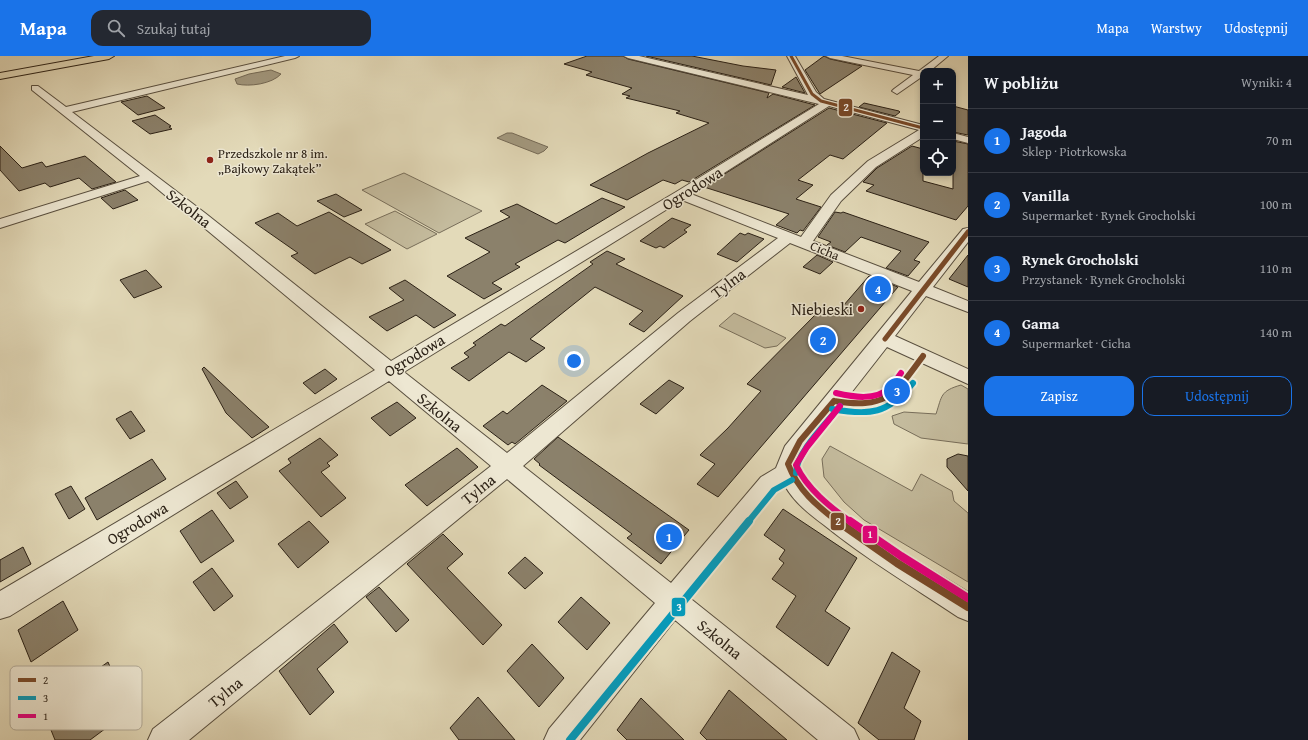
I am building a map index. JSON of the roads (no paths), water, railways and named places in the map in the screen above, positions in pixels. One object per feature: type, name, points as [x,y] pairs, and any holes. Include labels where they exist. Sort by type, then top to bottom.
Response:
[{"type":"main road","points":[[0,76],[109,56]]},
{"type":"street","points":[[64,111],[295,56]]},
{"type":"street","points":[[628,56],[824,102],[920,127]]},
{"type":"street","points":[[791,56],[812,94],[824,102]]},
{"type":"street","points":[[830,56],[920,72]]},
{"type":"street","points":[[928,68],[944,56]]},
{"type":"street","points":[[897,91],[920,74]]},
{"type":"street","name":"Szkolna","points":[[35,88],[200,216],[843,740]]},
{"type":"street","name":"Ogrodowa","points":[[0,606],[681,195],[824,102]]},
{"type":"street","name":"Tylna","points":[[164,740],[507,466],[684,317],[797,239],[836,198],[872,164],[920,134]]},
{"type":"street","points":[[956,137],[968,140]]},
{"type":"street","points":[[0,224],[149,177]]},
{"type":"street","name":"Cicha","points":[[681,195],[968,307]]},
{"type":"street","points":[[968,232],[885,339],[793,452],[788,464],[788,473],[806,496],[842,526],[968,607]]},
{"type":"street","points":[[885,339],[968,377]]},
{"type":"street","points":[[560,740],[769,484],[788,473]]},
{"type":"place","name":"Przedszkole nr 8 im. „Bajkowy Zakątek”","points":[[210,160]]},
{"type":"place","name":"Gama","points":[[878,289]]},
{"type":"place","name":"Niebieski","points":[[861,309]]},
{"type":"place","name":"Vanilla","points":[[823,340]]},
{"type":"place","name":"Rynek Grocholski","points":[[897,391]]},
{"type":"place","name":"Jagoda","points":[[669,537]]}]
